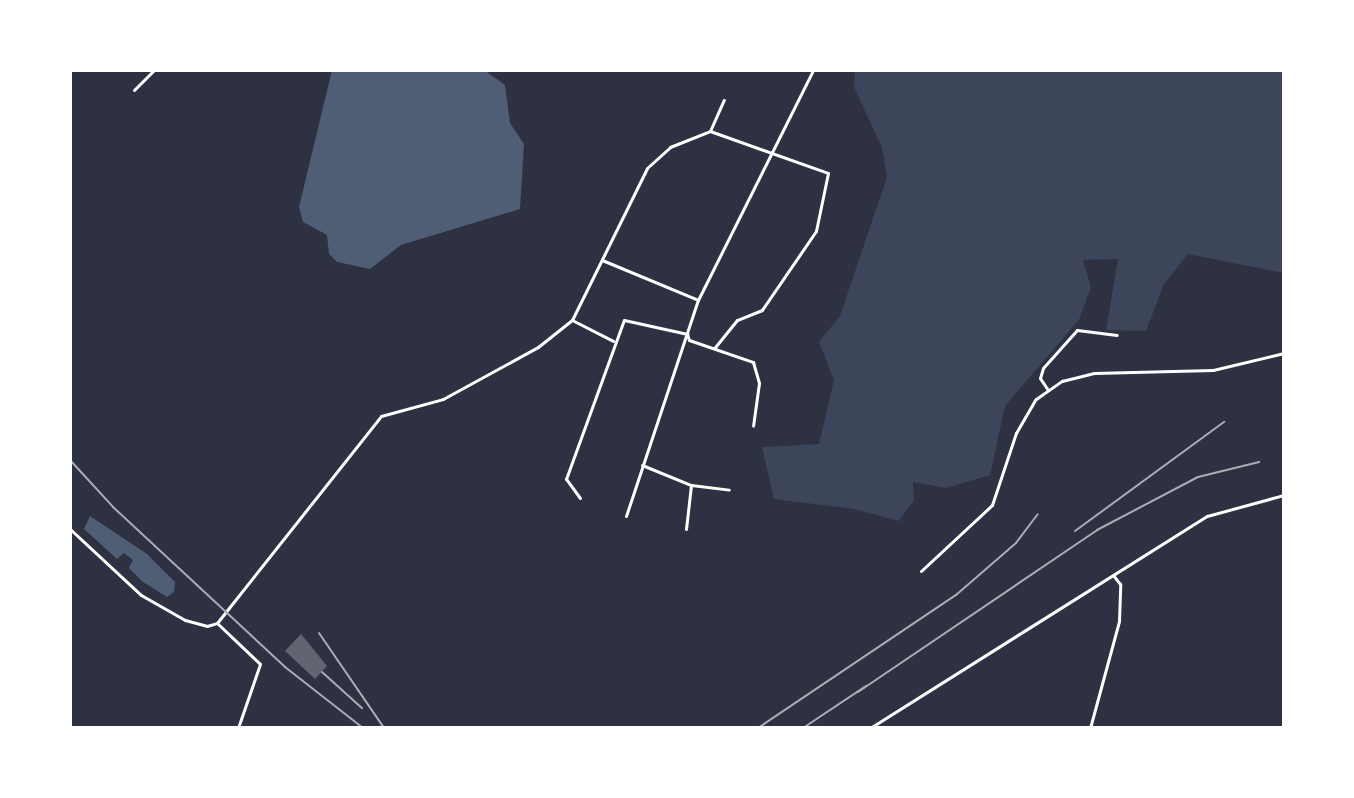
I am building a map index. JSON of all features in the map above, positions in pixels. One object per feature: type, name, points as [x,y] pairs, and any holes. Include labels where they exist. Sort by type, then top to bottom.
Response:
[{"type":"street","points":[[134,90],[154,70]]},
{"type":"street","points":[[626,516],[698,300],[769,151],[784,133],[813,70]]},
{"type":"street","points":[[710,131],[724,100]]},
{"type":"street","points":[[70,529],[141,595],[185,620],[207,626],[217,623],[381,416],[443,399],[538,347],[572,320],[647,168],[670,147],[710,131],[828,173],[828,188],[816,231],[762,310],[737,320],[715,347]]},
{"type":"street","points":[[601,260],[698,300]]},
{"type":"street","points":[[572,320],[613,341]]},
{"type":"street","points":[[580,498],[566,479],[613,341],[624,320],[687,334]]},
{"type":"street","points":[[1048,390],[1040,378],[1043,368],[1077,330],[1117,335]]},
{"type":"street","points":[[687,334],[689,340],[753,362],[759,383],[753,426]]},
{"type":"street","points":[[921,571],[992,505],[1016,433],[1036,399],[1048,390],[1094,373],[1213,370],[1284,353]]},
{"type":"street","points":[[642,465],[691,485],[729,490]]},
{"type":"street","points":[[686,529],[691,485]]},
{"type":"street","points":[[870,728],[1207,516],[1284,495]]},
{"type":"street","points":[[1090,728],[1119,621],[1120,584],[1113,575]]},
{"type":"street","points":[[217,623],[260,664],[238,728]]},
{"type":"shaded area","points":[[332,70],[484,70],[505,85],[510,123],[524,144],[520,209],[401,245],[370,269],[337,262],[329,254],[327,235],[303,222],[299,207]]},
{"type":"shaded area","points":[[855,70],[1284,70],[1284,273],[1188,254],[1164,284],[1146,331],[1106,330],[1118,259],[1083,260],[1091,287],[1079,320],[1005,406],[990,475],[946,488],[913,482],[914,500],[899,521],[854,509],[774,499],[762,447],[819,444],[834,380],[819,342],[840,316],[887,177],[882,148],[854,87]]},
{"type":"shaded area","points":[[90,516],[147,554],[175,582],[174,592],[167,597],[143,582],[129,568],[133,560],[124,553],[117,559],[84,529]]},
{"type":"building","points":[[301,634],[327,666],[315,679],[285,651]]},
{"type":"railway","points":[[1075,531],[1224,422]]},
{"type":"railway","points":[[70,460],[113,507],[285,667],[363,728]]},
{"type":"railway","points":[[858,692],[1097,530],[1198,477],[1259,462]]},
{"type":"railway","points":[[758,728],[956,595],[1016,543],[1038,514]]},
{"type":"railway","points":[[319,633],[384,728]]},
{"type":"railway","points":[[322,672],[362,708]]},
{"type":"railway","points":[[803,728],[866,686]]}]
